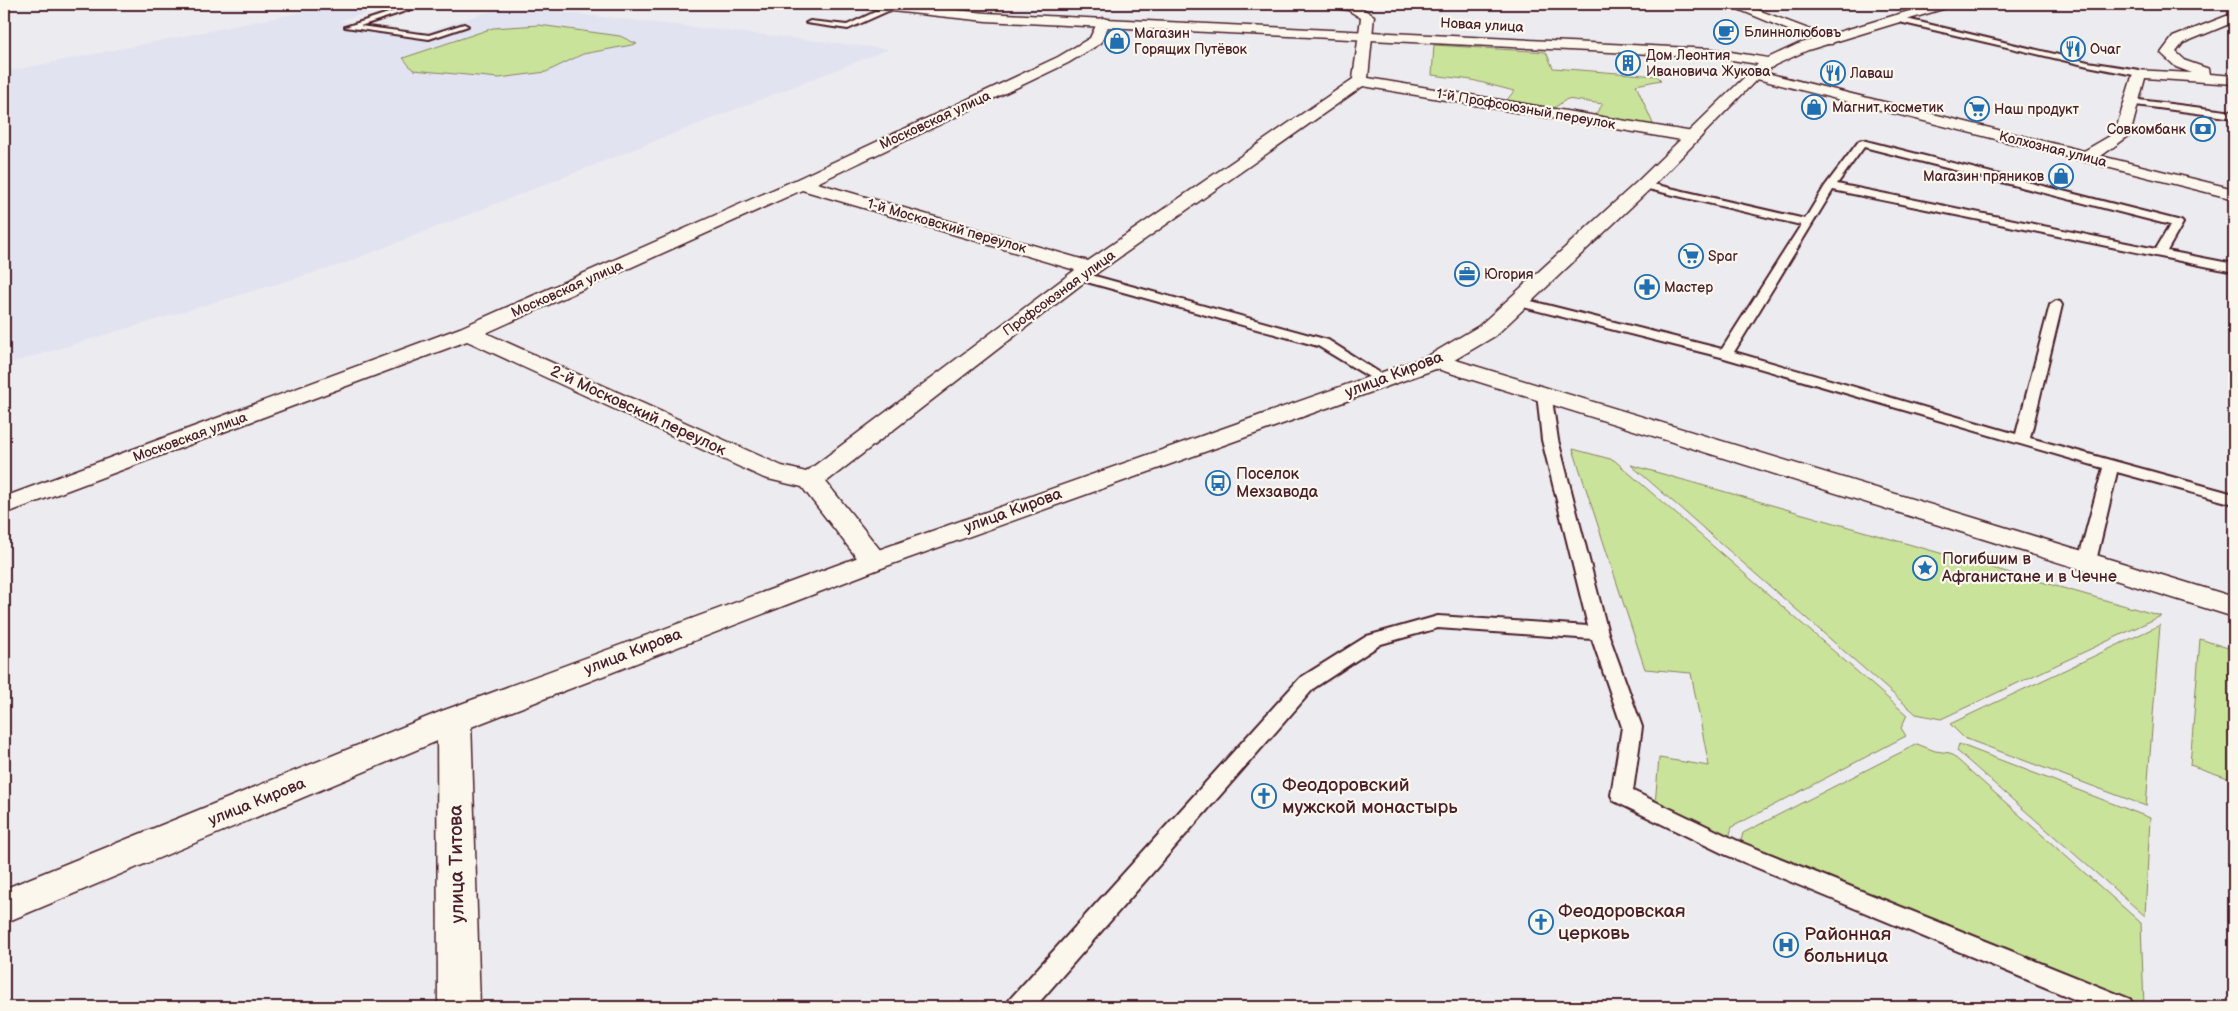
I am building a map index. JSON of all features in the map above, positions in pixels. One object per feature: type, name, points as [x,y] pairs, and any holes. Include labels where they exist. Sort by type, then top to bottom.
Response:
[{"type":"street","name":"Новая улица","points":[[863,4],[986,16],[1712,53],[1762,68]]},
{"type":"street","points":[[1333,4],[1351,7],[1368,16],[1360,80]]},
{"type":"street","points":[[1732,4],[1827,41]]},
{"type":"street","name":"улица Кирова","points":[[4,906],[454,720],[874,561],[1436,361],[1487,331],[1644,185],[1762,68],[1803,47],[1946,4]]},
{"type":"street","points":[[986,16],[1000,5]]},
{"type":"street","points":[[2234,17],[2178,40],[2168,53],[2181,64],[2234,79]]},
{"type":"street","name":"Московская улица","points":[[4,506],[468,333],[802,184],[1064,60],[1096,40],[1104,22]]},
{"type":"street","name":"Колхозная улица","points":[[1762,68],[2087,157],[2234,194]]},
{"type":"street","points":[[2087,157],[2122,135],[2139,73],[2234,79]]},
{"type":"street","name":"1-й Профсоюзный переулок","points":[[1360,80],[1693,137]]},
{"type":"street","name":"Профсоюзная улица","points":[[811,481],[1086,272],[1360,80]]},
{"type":"street","name":"1-й Московский переулок","points":[[802,184],[1086,272]]},
{"type":"street","name":"2-й Московский переулок","points":[[468,333],[773,472],[811,481]]},
{"type":"street","points":[[1436,361],[2234,607]]},
{"type":"street","points":[[811,481],[874,561]]},
{"type":"street","name":"улица Титова","points":[[454,720],[459,1007]]},
{"type":"lane","points":[[423,4],[349,27],[429,37],[464,26]]},
{"type":"lane","points":[[810,23],[848,27],[893,7]]},
{"type":"lane","points":[[1898,19],[2088,64],[2139,73]]},
{"type":"lane","points":[[2131,102],[2234,115]]},
{"type":"lane","points":[[1726,354],[1830,186],[1862,143],[2177,223],[2160,252]]},
{"type":"lane","points":[[1644,185],[1808,223]]},
{"type":"lane","points":[[1830,186],[2234,268]]},
{"type":"lane","points":[[1086,272],[1323,343],[1384,380]]},
{"type":"lane","points":[[1519,302],[1726,354],[2111,466],[2234,499]]},
{"type":"lane","points":[[2022,440],[2056,305]]},
{"type":"lane","points":[[1544,393],[1550,440],[1600,633],[1632,727],[1622,795],[1732,848],[2121,1007]]},
{"type":"lane","points":[[2087,561],[2111,466]]},
{"type":"lane","points":[[1019,1007],[1307,683],[1374,640],[1438,622],[1600,633]]},
{"type":"shaded area","points":[[343,4],[363,4],[384,8],[338,21],[423,33],[506,6],[889,49],[340,265],[4,365],[4,72]]},
{"type":"green space","points":[[539,25],[620,36],[637,44],[583,54],[546,72],[499,78],[413,70],[403,58],[493,28]]},
{"type":"green space","points":[[1434,45],[1546,52],[1553,68],[1657,76],[1661,80],[1636,85],[1654,126],[1594,116],[1603,104],[1567,99],[1554,108],[1507,100],[1514,91],[1472,80],[1432,75]]},
{"type":"green space","points":[[1573,449],[1614,460],[1907,715],[1901,728],[1906,736],[1732,827],[1728,841],[1655,805],[1659,758],[1709,766],[1691,673],[1645,669]]},
{"type":"green space","points":[[1631,465],[2161,616],[1941,719],[1916,714]]},
{"type":"green space","points":[[2160,625],[2146,806],[1964,738],[1950,724]]},
{"type":"green space","points":[[2200,639],[2234,650],[2234,780],[2190,765]]},
{"type":"green space","points":[[1917,744],[1935,751],[1950,753],[2141,923],[2144,1007],[2138,1007],[1740,845],[1743,833]]},
{"type":"green space","points":[[1959,744],[2150,818],[2145,916],[1957,751]]},
{"type":"place","name":"Блиннолюбовъ","points":[[1726,32]]},
{"type":"place","name":"Магазин Горящих Путёвок","points":[[1117,41]]},
{"type":"place","name":"Очаг","points":[[2073,49]]},
{"type":"place","name":"Дом Леонтия Ивановича Жукова","points":[[1628,63]]},
{"type":"place","name":"Лаваш","points":[[1833,73]]},
{"type":"place","name":"Магнит косметик","points":[[1814,107]]},
{"type":"place","name":"Наш продукт","points":[[1977,109]]},
{"type":"place","name":"Совкомбанк","points":[[2203,129]]},
{"type":"place","name":"Магазин пряников","points":[[2061,176]]},
{"type":"place","name":"Spar","points":[[1691,256]]},
{"type":"place","name":"Югория","points":[[1467,274]]},
{"type":"place","name":"Мастер","points":[[1647,287]]},
{"type":"place","name":"Поселок Мехзавода","points":[[1218,483]]},
{"type":"place","name":"Погибшим в Афганистане и в Чечне","points":[[1925,568]]},
{"type":"place","name":"Феодоровский мужской монастырь","points":[[1264,796]]},
{"type":"place","name":"Феодоровская церковь","points":[[1541,922]]},
{"type":"place","name":"Районная больница","points":[[1786,945]]}]
